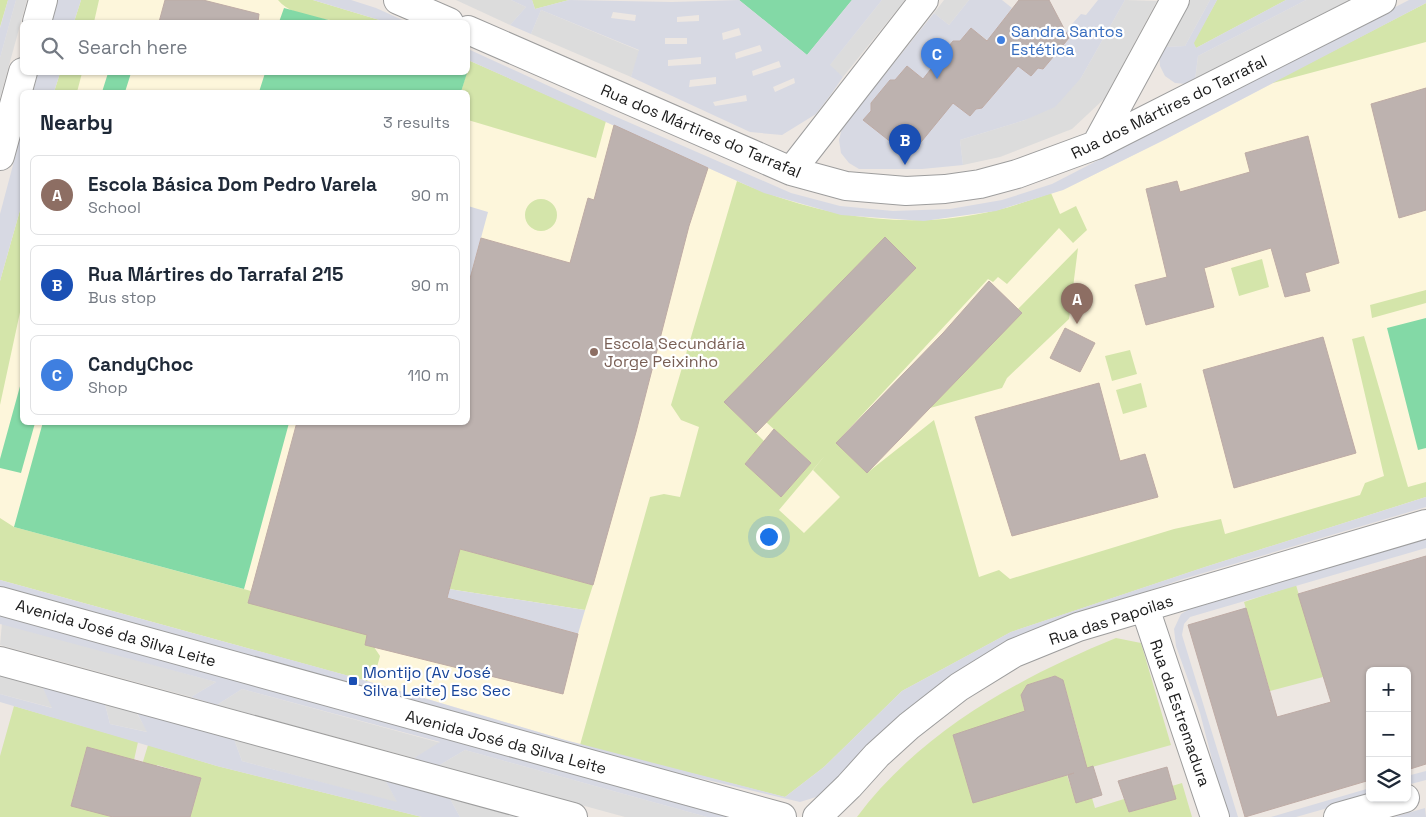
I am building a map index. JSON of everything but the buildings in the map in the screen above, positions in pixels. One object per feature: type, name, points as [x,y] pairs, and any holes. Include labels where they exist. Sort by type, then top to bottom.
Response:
[{"type":"street","points":[[38,20],[43,0]]},
{"type":"street","points":[[398,0],[444,20]]},
{"type":"street","points":[[791,171],[924,0]]},
{"type":"street","points":[[1096,145],[1175,0]]},
{"type":"street","name":"Rua dos Mártires do Tarrafal","points":[[470,31],[791,171],[846,186],[906,190],[945,189],[980,184],[1017,174],[1096,145],[1382,0]]},
{"type":"street","points":[[0,156],[22,75]]},
{"type":"street","name":"Rua das Papoilas","points":[[817,817],[877,755],[959,687],[1014,653],[1078,627],[1426,524]]},
{"type":"street","name":"Avenida José da Silva Leite","points":[[0,601],[782,817]]},
{"type":"street","name":"Rua da Estremadura","points":[[1145,608],[1215,817]]},
{"type":"street","points":[[0,660],[573,817]]},
{"type":"street","points":[[1411,796],[1426,792]]},
{"type":"street","points":[[1338,817],[1392,802]]},
{"type":"shaded area","points":[[8,0],[16,0],[0,58],[0,28]]},
{"type":"shaded area","points":[[16,0],[27,0],[0,98],[0,58]]},
{"type":"shaded area","points":[[58,0],[81,0],[75,20],[53,20]]},
{"type":"shaded area","points":[[81,0],[313,0],[379,20],[75,20]]},
{"type":"shaded area","points":[[313,0],[351,0],[376,8],[403,20],[379,20]]},
{"type":"shaded area","points":[[456,0],[511,0],[526,7],[510,25]]},
{"type":"shaded area","points":[[511,0],[532,0],[535,9],[569,0],[672,2],[739,0],[807,55],[852,0],[882,0],[830,65],[843,77],[832,93],[816,114],[782,135],[750,132],[631,77],[639,50],[541,10],[531,34],[510,25],[526,7]],"holes":[[[613,12],[636,15],[635,21],[611,18]],[[699,15],[699,21],[677,22],[677,17]],[[739,28],[741,35],[723,40],[722,33]],[[665,38],[687,38],[687,44],[665,44]],[[760,45],[762,51],[736,59],[735,53]],[[701,57],[701,64],[668,66],[668,60]],[[779,61],[781,67],[753,76],[752,71]],[[716,77],[716,84],[689,87],[690,80]],[[794,78],[795,83],[775,92],[773,87]],[[746,95],[747,101],[715,106],[713,102]]]},
{"type":"shaded area","points":[[882,0],[905,0],[843,77],[829,66]]},
{"type":"shaded area","points":[[944,0],[969,0],[949,25],[934,13]]},
{"type":"shaded area","points":[[969,0],[1002,0],[1012,8],[998,27],[1000,33],[991,43],[971,28],[960,41],[953,41],[935,64],[936,70],[927,82],[907,66],[895,80],[890,80],[871,103],[871,111],[912,146],[917,146],[948,99],[970,116],[976,109],[982,108],[1009,77],[1008,73],[1015,63],[1043,69],[1069,39],[1066,32],[1073,23],[1081,14],[1086,15],[1098,0],[1125,0],[1081,78],[1055,107],[1025,120],[960,140],[963,165],[922,169],[859,169],[849,163],[841,153],[839,140],[842,128],[934,13],[949,25]]},
{"type":"shaded area","points":[[1125,0],[1157,1],[1104,99],[1072,129],[1000,157],[963,165],[960,140],[1025,120],[1081,78]]},
{"type":"shaded area","points":[[1189,0],[1210,0],[1185,46],[1164,47]]},
{"type":"shaded area","points":[[1210,0],[1217,0],[1194,43],[1196,48],[1286,0],[1306,0],[1198,56],[1195,80],[1186,84],[1175,83],[1165,76],[1160,66],[1159,53],[1164,47],[1185,46]]},
{"type":"shaded area","points":[[1306,0],[1349,0],[1195,80],[1198,56]]},
{"type":"shaded area","points":[[1409,0],[1426,0],[1426,3],[1166,139],[1063,190],[996,211],[924,221],[841,215],[764,193],[470,61],[470,50],[612,115],[791,193],[840,206],[893,211],[950,209],[1002,200],[1052,184]]},
{"type":"shaded area","points":[[1426,3],[1426,497],[609,753],[367,681],[0,580],[0,281],[20,210],[20,425],[470,425],[470,90],[55,90],[59,75],[470,75],[470,61],[764,193],[841,215],[924,221],[1063,190],[1166,139]]},
{"type":"shaded area","points":[[541,10],[640,51],[631,77],[531,34]]},
{"type":"shaded area","points":[[37,75],[59,75],[55,90],[34,90]]},
{"type":"shaded area","points":[[20,139],[20,210],[0,281],[0,214]]},
{"type":"shaded area","points":[[470,207],[488,212],[470,279]]},
{"type":"shaded area","points":[[1426,497],[1426,507],[1183,579],[1038,628],[1014,640],[833,785],[816,797],[800,802],[426,713],[419,702],[0,587],[0,580],[360,679],[565,740],[785,797],[824,767],[902,691],[1011,632],[1205,567]]},
{"type":"shaded area","points":[[1426,538],[1426,548],[1190,617],[1184,624],[1182,635],[1238,817],[1227,817],[1200,713],[1176,646],[1174,629],[1181,614],[1193,607]]},
{"type":"shaded area","points":[[449,589],[585,610],[578,634],[447,598]]},
{"type":"shaded area","points":[[0,614],[736,817],[707,817],[465,750],[438,766],[414,758],[440,742],[242,689],[217,705],[191,697],[216,682],[0,624]]},
{"type":"shaded area","points":[[2,623],[216,682],[191,697],[0,645]]},
{"type":"shaded area","points":[[0,672],[41,684],[53,708],[0,694]]},
{"type":"shaded area","points":[[41,684],[104,700],[110,724],[147,732],[135,709],[199,726],[234,739],[242,761],[397,802],[385,780],[448,795],[460,817],[422,817],[217,766],[0,702],[0,694],[52,708]]},
{"type":"shaded area","points":[[242,689],[441,743],[414,758],[217,705]]},
{"type":"shaded area","points":[[104,700],[134,709],[148,732],[110,724]]},
{"type":"shaded area","points":[[234,739],[385,780],[398,803],[242,761]]},
{"type":"shaded area","points":[[465,750],[707,817],[625,817],[438,766]]},
{"type":"shaded area","points":[[1426,771],[1426,780],[1411,784],[1411,775]]},
{"type":"shaded area","points":[[1366,789],[1366,797],[1296,817],[1271,817]]},
{"type":"shaded area","points":[[448,795],[528,817],[460,817]]},
{"type":"shaded area","points":[[1425,808],[1426,817],[1394,817]]},
{"type":"green space","points":[[0,0],[8,0],[0,27]]},
{"type":"green space","points":[[81,0],[99,0],[94,20],[75,20]]},
{"type":"green space","points":[[278,0],[313,0],[379,20],[328,20],[287,8]]},
{"type":"green space","points":[[532,0],[569,0],[535,9]]},
{"type":"green space","points":[[739,0],[852,0],[807,55]]},
{"type":"green space","points":[[1217,0],[1286,0],[1196,48],[1193,43]]},
{"type":"green space","points":[[1426,3],[1426,42],[1269,84]]},
{"type":"green space","points":[[284,8],[329,20],[280,20]]},
{"type":"green space","points":[[470,61],[606,121],[596,158],[470,121],[470,90],[462,90],[466,75],[470,75]]},
{"type":"green space","points":[[59,75],[81,75],[78,90],[55,90]]},
{"type":"green space","points":[[107,75],[130,75],[126,90],[103,90]]},
{"type":"green space","points":[[264,75],[466,75],[462,90],[260,90]]},
{"type":"green space","points":[[737,181],[800,204],[832,212],[898,220],[964,217],[1004,208],[1051,193],[1060,214],[1076,206],[1087,230],[1073,243],[1059,228],[1007,284],[998,277],[993,282],[988,279],[836,443],[867,473],[934,420],[979,577],[999,570],[1010,579],[1174,529],[1221,519],[1225,534],[1360,495],[1365,483],[1384,476],[1352,339],[1364,336],[1408,487],[1426,482],[1426,497],[1205,567],[1011,632],[902,691],[824,767],[785,797],[580,745],[650,497],[664,494],[680,497],[699,427],[681,420],[671,405]],"holes":[[[885,237],[916,268],[766,422],[811,463],[781,497],[745,464],[764,441],[724,402]],[[827,453],[813,470],[840,497],[804,533],[779,510]]]},
{"type":"green space","points":[[541,199],[547,200],[552,204],[556,209],[556,221],[552,226],[547,230],[541,231],[535,230],[530,226],[526,221],[525,215],[526,209],[530,204],[535,200]]},
{"type":"green space","points":[[20,210],[20,312],[0,405],[0,281]]},
{"type":"green space","points":[[1078,248],[1069,319],[1007,378],[1002,388],[930,408],[1021,313],[1018,309]]},
{"type":"green space","points":[[1262,259],[1269,287],[1239,296],[1231,268]]},
{"type":"green space","points":[[1426,290],[1426,303],[1372,318],[1370,305]]},
{"type":"green space","points":[[1426,318],[1426,448],[1418,450],[1387,328]]},
{"type":"green space","points":[[1130,350],[1137,374],[1112,381],[1105,356]]},
{"type":"green space","points":[[1141,383],[1147,407],[1123,414],[1116,390]]},
{"type":"green space","points":[[20,386],[20,425],[34,425],[21,473],[0,468],[0,459]]},
{"type":"green space","points":[[42,425],[288,425],[244,589],[14,527]]},
{"type":"green space","points":[[418,450],[365,645],[374,647],[380,656],[377,667],[367,681],[0,580],[0,518],[14,527],[251,591],[248,603]]},
{"type":"green space","points":[[460,549],[593,585],[585,610],[449,589]]},
{"type":"green space","points":[[1296,585],[1323,677],[1270,691],[1244,602]]},
{"type":"green space","points":[[1116,638],[1141,643],[1171,745],[1085,769],[1080,740],[1063,680],[1054,676],[1027,685],[1021,695],[1034,754],[994,722],[953,735],[973,803],[1067,775],[1076,802],[1092,798],[1095,808],[1124,799],[1129,812],[1175,799],[1172,786],[1182,783],[1192,817],[857,817],[882,787],[911,759],[941,733],[974,710],[1044,670]]},
{"type":"green space","points":[[14,706],[138,742],[134,760],[87,747],[71,805],[113,817],[0,817],[0,756]]},
{"type":"green space","points":[[148,745],[217,766],[422,817],[190,817],[201,778],[157,765],[148,793],[119,817],[138,778]]},
{"type":"place","name":"Sandra Santos Estética","points":[[1001,40]]},
{"type":"place","name":"CandyChoc","points":[[937,79]]},
{"type":"place","name":"Rua Mártires do Tarrafal 215","points":[[905,165]]},
{"type":"place","name":"Escola Básica Dom Pedro Varela","points":[[1077,324]]},
{"type":"place","name":"Escola Secundária Jorge Peixinho","points":[[594,352]]},
{"type":"place","name":"Montijo (Av José Silva Leite) Esc Sec","points":[[353,681]]}]
